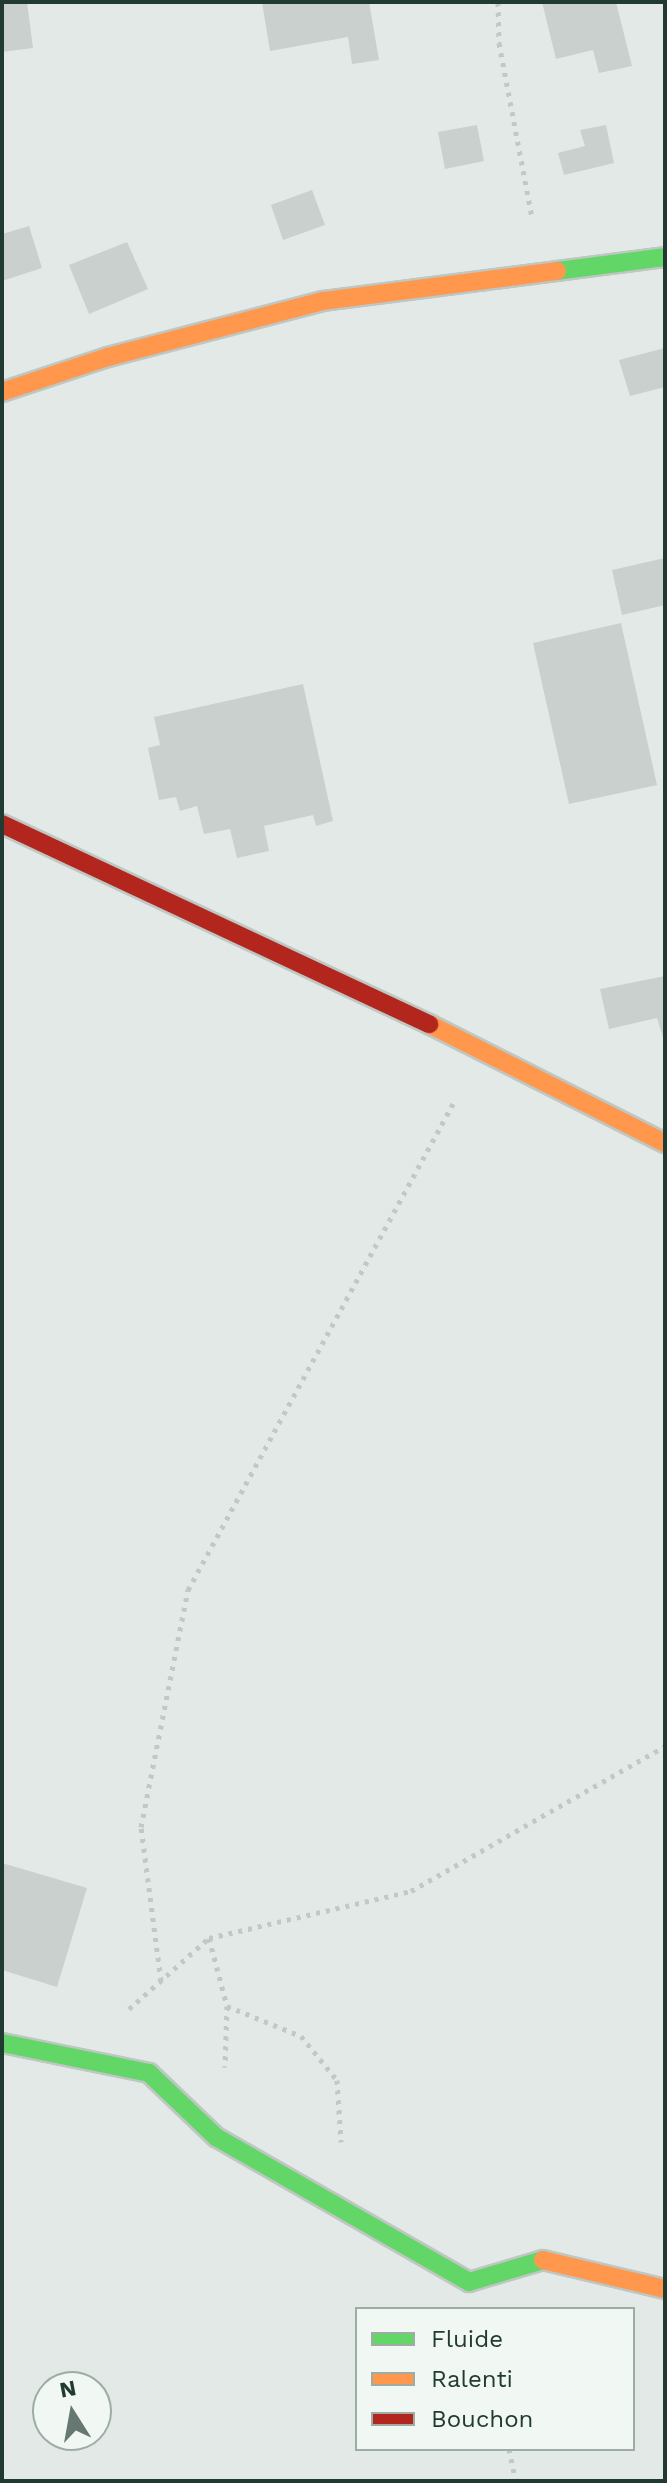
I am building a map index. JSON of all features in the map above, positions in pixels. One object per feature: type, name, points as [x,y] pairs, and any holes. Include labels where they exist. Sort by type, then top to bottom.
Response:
[{"type":"street","points":[[2,392],[108,357],[323,301],[539,269],[665,257]]},
{"type":"street","points":[[2,824],[482,1049],[665,1143]]},
{"type":"street","points":[[2,2043],[149,2073],[216,2137],[469,2282],[541,2259],[665,2289]]},
{"type":"path","points":[[498,2],[499,43],[539,269]]},
{"type":"path","points":[[161,1981],[141,1827],[188,1590],[482,1049]]},
{"type":"path","points":[[74,2057],[209,1938],[411,1891],[665,1746]]},
{"type":"path","points":[[209,1938],[227,2006],[216,2137]]},
{"type":"path","points":[[227,2006],[301,2036],[337,2080],[341,2149]]},
{"type":"path","points":[[509,2451],[516,2481]]},
{"type":"building","points":[[2,2],[27,2],[33,48],[2,52]]},
{"type":"building","points":[[262,2],[369,2],[379,60],[352,64],[348,37],[270,51]]},
{"type":"building","points":[[542,2],[616,2],[632,66],[599,73],[593,50],[556,59]]},
{"type":"building","points":[[477,125],[484,161],[445,169],[438,132]]},
{"type":"building","points":[[606,125],[614,163],[564,175],[558,153],[585,146],[580,130]]},
{"type":"building","points":[[312,190],[325,225],[283,240],[271,205]]},
{"type":"building","points":[[29,226],[42,268],[2,281],[2,234]]},
{"type":"building","points":[[127,242],[148,289],[89,314],[69,265]]},
{"type":"building","points":[[665,348],[665,387],[630,396],[619,360]]},
{"type":"building","points":[[665,558],[665,605],[622,615],[612,570]]},
{"type":"building","points":[[621,623],[657,785],[569,804],[533,643]]},
{"type":"building","points":[[303,684],[333,821],[316,826],[313,815],[264,826],[269,851],[237,858],[230,829],[204,834],[197,806],[180,811],[176,797],[159,800],[148,748],[160,745],[154,717]]},
{"type":"building","points":[[665,976],[665,1044],[657,1018],[609,1029],[600,989]]},
{"type":"building","points":[[2,1863],[87,1888],[57,1987],[2,1970]]},
{"type":"traffic: fast","points":[[557,271],[665,257]]},
{"type":"traffic: fast","points":[[2,2043],[149,2073],[216,2137],[469,2282],[543,2260]]},
{"type":"traffic: slow","points":[[2,392],[108,357],[323,301],[557,271]]},
{"type":"traffic: slow","points":[[429,1024],[665,1143]]},
{"type":"traffic: slow","points":[[543,2260],[665,2289]]},
{"type":"traffic: jam","points":[[2,824],[429,1024]]}]
